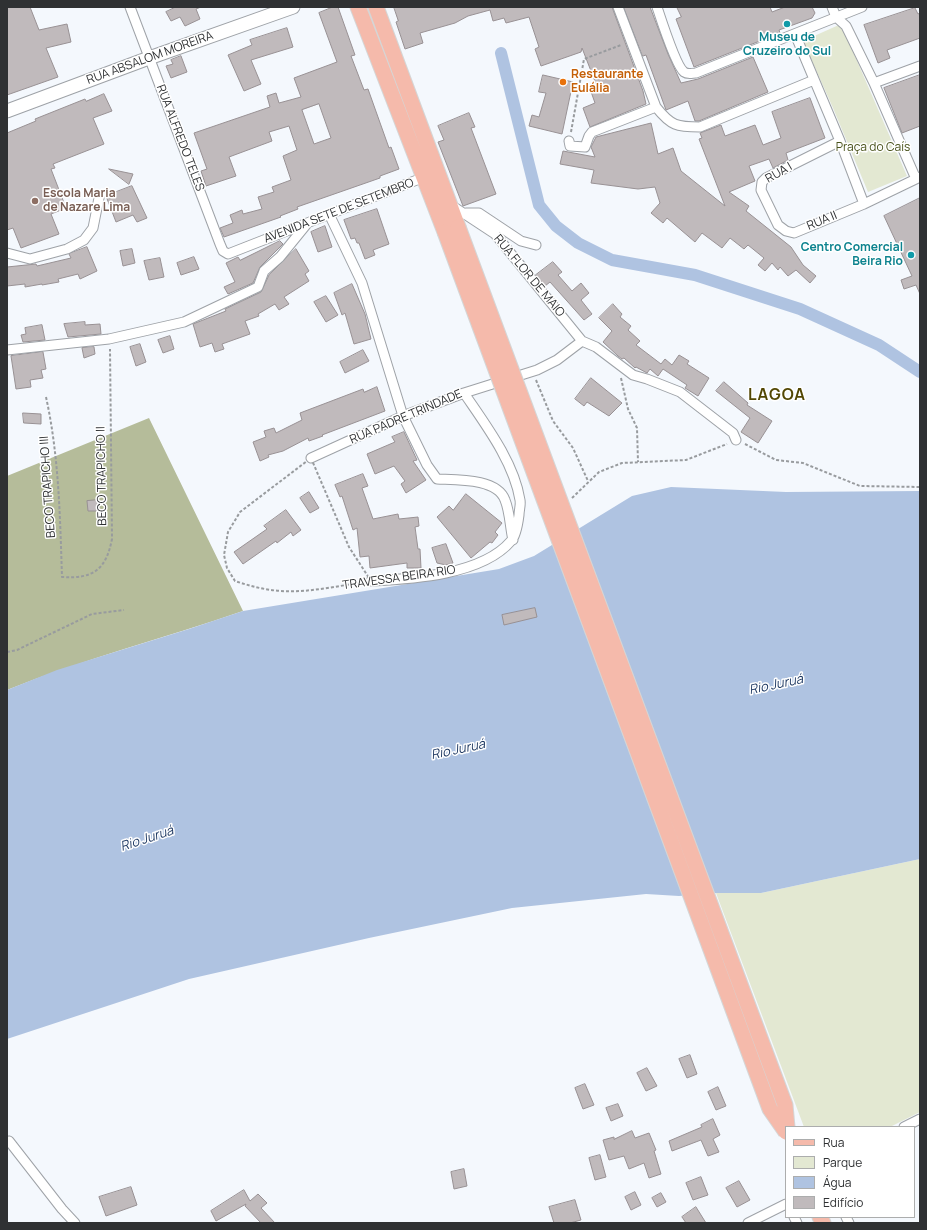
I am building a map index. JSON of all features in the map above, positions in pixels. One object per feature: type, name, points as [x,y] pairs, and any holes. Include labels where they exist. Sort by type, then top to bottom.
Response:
[{"type":"main road","points":[[358,7],[431,175],[451,205],[456,224],[770,1108],[785,1130]]},
{"type":"main road","points":[[376,7],[431,175],[437,212],[456,224],[785,1105],[787,1126]]},
{"type":"street","name":"RUA ALFREDO TELES","points":[[130,7],[223,251],[228,254],[240,250]]},
{"type":"street","name":"RUA ABSALOM MOREIRA","points":[[7,111],[149,58],[293,7]]},
{"type":"street","points":[[618,7],[656,108],[667,121],[681,127],[700,127],[814,80]]},
{"type":"street","points":[[657,7],[683,71],[688,74],[696,73],[862,7]]},
{"type":"street","points":[[832,7],[836,17],[846,26],[918,178]]},
{"type":"street","points":[[795,34],[840,141],[864,204]]},
{"type":"street","points":[[874,83],[920,66]]},
{"type":"street","points":[[569,141],[570,146],[585,147],[592,132],[656,108]]},
{"type":"street","name":"RUA I","points":[[780,227],[761,190],[762,182],[766,178],[840,141]]},
{"type":"street","name":"AVENIDA SETE DE SETEMBRO","points":[[240,250],[431,175]]},
{"type":"street","name":"RUA II","points":[[780,227],[794,233],[864,204],[918,178]]},
{"type":"street","points":[[7,253],[30,259],[66,249],[84,240],[94,228],[99,198]]},
{"type":"street","points":[[329,214],[362,283],[403,416],[427,465],[437,479],[466,481],[493,486],[505,499],[513,540]]},
{"type":"street","points":[[456,224],[479,214],[520,241],[536,245]]},
{"type":"street","points":[[7,350],[110,339],[184,322],[258,287],[264,271],[280,257],[307,224]]},
{"type":"street","name":"RUA FLOR DE MAIO","points":[[456,224],[485,226],[504,243],[582,341],[596,347],[633,375],[680,392],[733,433],[736,440]]},
{"type":"street","name":"RUA PADRE TRINDADE","points":[[310,458],[403,416],[464,393],[532,372],[557,360],[582,341]]},
{"type":"street","points":[[464,393],[498,444],[516,484],[520,501],[518,520],[513,540]]},
{"type":"street","name":"TRAVESSA BEIRA RIO","points":[[370,581],[441,574],[467,568],[498,553],[513,540]]},
{"type":"street","points":[[906,1126],[920,1119]]},
{"type":"street","points":[[9,1141],[62,1209],[75,1223]]},
{"type":"street","points":[[748,1223],[785,1204]]},
{"type":"path","points":[[569,141],[584,60],[631,42]]},
{"type":"path","name":"BECO TRAPICHO II","points":[[62,577],[77,578],[95,573],[109,556],[112,539],[110,339]]},
{"type":"path","points":[[617,364],[628,409],[637,428],[638,462]]},
{"type":"path","points":[[532,372],[552,421],[573,448],[588,481]]},
{"type":"path","name":"BECO TRAPICHO III","points":[[46,397],[53,429],[60,523],[62,577]]},
{"type":"path","points":[[570,500],[599,472],[616,465],[638,462],[686,460],[713,451],[736,440],[752,446],[776,460],[803,464],[860,486],[920,487]]},
{"type":"path","points":[[310,458],[349,547],[370,581]]},
{"type":"path","name":"TRAVESSA BEIRA RIO","points":[[310,458],[240,512],[228,532],[224,555],[227,568],[235,581],[259,588],[282,591],[316,589],[370,581]]},
{"type":"path","points":[[7,652],[17,650],[92,614],[124,610]]},
{"type":"green space","name":"Praça do Caís","points":[[841,24],[907,176],[868,192],[803,41]]},
{"type":"green space","points":[[149,418],[243,611],[95,658],[7,690],[7,476]]},
{"type":"green space","points":[[920,859],[920,1112],[892,1126],[804,1126],[716,893],[761,893]]},
{"type":"water","name":"Rio Juruá","points":[[671,487],[786,492],[920,491],[920,859],[761,893],[717,893],[679,896],[646,894],[512,908],[369,938],[189,979],[7,1039],[7,690],[57,670],[243,611],[499,569],[534,556],[632,496]]},
{"type":"building","points":[[7,7],[30,7],[39,30],[67,24],[71,42],[46,48],[58,77],[7,95]]},
{"type":"building","points":[[176,7],[201,7],[196,9],[200,19],[185,26],[180,17],[171,21],[166,12]]},
{"type":"building","points":[[333,7],[338,7],[355,55],[351,56],[364,90],[368,89],[389,148],[391,147],[399,169],[380,176],[380,178],[297,207],[298,209],[280,216],[281,217],[224,237],[220,228],[233,223],[230,215],[242,210],[243,214],[262,209],[258,197],[274,192],[272,187],[291,180],[283,156],[297,150],[289,126],[269,132],[272,141],[229,157],[236,176],[206,186],[201,171],[207,169],[194,133],[270,107],[267,96],[276,93],[279,103],[301,97],[294,78],[337,62],[319,13]],"holes":[[[319,104],[331,138],[314,144],[302,110]]]},
{"type":"building","points":[[394,7],[612,7],[643,91],[646,104],[590,127],[583,108],[595,103],[589,86],[598,89],[582,48],[581,52],[541,66],[535,49],[539,47],[529,17],[506,23],[504,18],[493,21],[490,10],[468,16],[455,23],[420,33],[423,43],[405,49],[396,22],[398,21]]},
{"type":"building","points":[[624,7],[650,7],[681,83],[698,79],[753,57],[768,92],[699,121],[695,121],[688,101],[666,110],[646,55],[643,56]]},
{"type":"building","points":[[677,7],[770,7],[772,12],[785,7],[812,7],[815,13],[812,18],[779,30],[780,33],[694,67],[676,19],[681,17]]},
{"type":"building","points":[[915,8],[918,14],[920,13],[920,38],[887,50],[890,58],[878,63],[864,25]]},
{"type":"building","points":[[287,28],[293,47],[251,60],[261,84],[244,91],[228,55],[252,45],[250,40]]},
{"type":"building","points":[[181,56],[187,72],[171,78],[166,66],[173,64],[171,60]]},
{"type":"building","points":[[543,75],[573,82],[562,134],[529,126],[532,115],[539,117],[546,93],[539,92]]},
{"type":"building","points":[[920,75],[920,126],[902,133],[884,88]]},
{"type":"building","points":[[104,94],[112,111],[93,118],[104,144],[53,164],[55,168],[51,169],[66,208],[51,214],[59,234],[21,248],[13,228],[7,230],[7,133],[36,121],[35,119],[85,99],[86,101]]},
{"type":"building","points":[[810,98],[825,138],[786,153],[788,160],[773,168],[769,159],[749,166],[755,181],[729,192],[749,206],[746,211],[791,247],[803,265],[816,276],[810,283],[796,270],[788,276],[780,267],[778,270],[772,263],[765,271],[758,265],[764,258],[748,245],[744,249],[730,238],[722,248],[702,233],[695,242],[667,218],[663,223],[651,213],[660,203],[655,187],[638,189],[591,183],[594,170],[560,164],[563,151],[595,157],[591,147],[596,137],[651,123],[658,154],[673,148],[681,171],[725,206],[699,139],[702,138],[700,133],[721,125],[725,136],[755,125],[763,145],[781,138],[772,112]]},
{"type":"building","points":[[469,113],[475,127],[471,128],[496,194],[463,206],[438,142],[444,140],[438,126]]},
{"type":"building","points":[[109,169],[133,174],[129,184]]},
{"type":"building","points":[[132,186],[147,218],[137,222],[133,215],[116,222],[106,196]]},
{"type":"building","name":"Centro Comercial Beira Rio","points":[[920,198],[920,294],[916,285],[904,289],[901,280],[912,276],[884,216]]},
{"type":"building","points":[[377,209],[389,244],[373,250],[375,255],[365,259],[359,243],[357,243],[355,238],[351,239],[344,220]]},
{"type":"building","points":[[325,226],[332,247],[318,252],[311,232]]},
{"type":"building","points":[[280,241],[283,244],[260,267],[253,283],[228,294],[224,287],[235,282],[226,263],[238,257],[240,260]]},
{"type":"building","points":[[87,247],[97,271],[80,279],[78,274],[58,279],[59,282],[42,285],[25,287],[25,284],[7,286],[7,267],[36,264],[37,266],[71,258],[69,254]]},
{"type":"building","points":[[132,249],[135,263],[123,266],[120,251]]},
{"type":"building","points":[[296,249],[309,271],[305,274],[309,281],[284,297],[289,304],[279,310],[275,304],[258,314],[259,316],[245,321],[250,334],[222,344],[224,349],[215,352],[212,343],[200,347],[193,324],[226,311],[225,309],[261,292],[269,275]]},
{"type":"building","points":[[194,257],[199,269],[181,275],[177,263]]},
{"type":"building","points":[[160,258],[164,277],[149,280],[144,261]]},
{"type":"building","points":[[553,262],[562,272],[558,275],[572,291],[581,283],[589,293],[581,300],[592,314],[584,320],[550,282],[545,286],[536,275]]},
{"type":"building","points":[[352,284],[365,314],[371,339],[354,344],[345,313],[342,315],[334,293]]},
{"type":"building","points":[[326,296],[338,315],[326,322],[314,302]]},
{"type":"building","points":[[613,304],[622,314],[620,317],[631,326],[628,330],[640,341],[636,345],[661,364],[665,359],[672,365],[679,355],[689,361],[687,364],[709,378],[698,396],[685,388],[687,385],[663,369],[658,376],[650,369],[647,373],[636,367],[635,368],[624,358],[622,359],[618,356],[603,342],[612,331],[599,318]]},
{"type":"building","points":[[85,322],[85,325],[100,324],[101,334],[68,337],[64,324]]},
{"type":"building","points":[[42,325],[45,340],[23,342],[21,335],[26,334],[25,328]]},
{"type":"building","points":[[170,336],[174,349],[163,353],[158,340]]},
{"type":"building","points":[[140,344],[146,362],[136,366],[130,347]]},
{"type":"building","points":[[94,347],[95,354],[84,358],[82,348]]},
{"type":"building","points":[[363,350],[369,361],[345,373],[340,362]]},
{"type":"building","points":[[43,352],[46,369],[41,370],[43,378],[30,380],[31,387],[16,389],[11,356]]},
{"type":"building","points":[[591,378],[622,403],[609,416],[587,402],[584,406],[575,399]]},
{"type":"building","points":[[724,382],[748,403],[747,405],[772,421],[758,443],[741,432],[750,418],[716,391]]},
{"type":"building","points":[[377,387],[385,411],[309,441],[308,438],[283,451],[268,455],[269,457],[260,461],[253,442],[266,437],[264,431],[274,428],[276,433],[302,420],[300,413],[363,389],[364,392]]},
{"type":"building","points":[[23,413],[41,414],[41,424],[24,423]]},
{"type":"building","points":[[404,432],[417,460],[413,461],[426,480],[406,493],[401,484],[405,481],[394,466],[375,474],[367,454],[395,442],[392,437]]},
{"type":"building","points":[[363,474],[368,486],[362,488],[373,519],[398,514],[399,519],[418,517],[419,526],[415,527],[418,549],[420,549],[421,568],[407,568],[407,563],[370,568],[369,556],[360,557],[357,528],[353,530],[342,496],[340,497],[335,485]]},
{"type":"building","points":[[309,492],[319,508],[310,513],[300,498]]},
{"type":"building","points":[[466,494],[502,523],[495,532],[498,535],[492,543],[490,542],[471,558],[437,517],[449,506],[453,510]]},
{"type":"building","points":[[98,500],[99,511],[88,511],[87,501]]},
{"type":"building","points":[[286,510],[301,530],[293,536],[291,532],[277,543],[276,541],[243,564],[234,552],[267,529],[264,526]]},
{"type":"building","points":[[446,544],[453,563],[446,565],[437,563],[432,548]]},
{"type":"building","points":[[535,608],[537,617],[504,625],[502,615]]},
{"type":"building","points":[[690,1055],[697,1074],[687,1078],[679,1059]]},
{"type":"building","points":[[647,1068],[657,1086],[646,1091],[637,1073]]},
{"type":"building","points":[[585,1084],[594,1105],[583,1109],[575,1088]]},
{"type":"building","points":[[718,1087],[726,1106],[716,1110],[708,1092]]},
{"type":"building","points":[[618,1104],[623,1116],[611,1121],[606,1108]]},
{"type":"building","points":[[713,1119],[720,1135],[713,1139],[719,1152],[708,1156],[701,1140],[672,1151],[669,1141],[702,1127],[701,1125]]},
{"type":"building","points":[[632,1131],[635,1138],[649,1133],[656,1150],[654,1151],[661,1174],[649,1178],[644,1163],[629,1169],[624,1156],[609,1160],[603,1140],[614,1137],[614,1139]]},
{"type":"building","points":[[600,1155],[606,1177],[595,1180],[589,1158]]},
{"type":"building","points":[[464,1169],[467,1186],[454,1189],[451,1172]]},
{"type":"building","points":[[701,1177],[708,1195],[693,1200],[686,1183]]},
{"type":"building","points":[[739,1181],[750,1200],[737,1207],[726,1188]]},
{"type":"building","points":[[131,1187],[137,1205],[106,1216],[99,1197]]},
{"type":"building","points":[[244,1190],[250,1201],[258,1194],[267,1203],[261,1208],[275,1223],[261,1223],[245,1206],[246,1204],[216,1221],[211,1211]]},
{"type":"building","points":[[635,1192],[641,1205],[631,1210],[625,1197]]},
{"type":"building","points":[[661,1193],[666,1202],[657,1207],[652,1198]]},
{"type":"building","points":[[575,1200],[581,1220],[570,1223],[554,1223],[549,1207]]},
{"type":"building","points":[[696,1207],[706,1223],[686,1223],[682,1217]]},
{"type":"waterway","points":[[501,53],[539,205],[556,226],[578,243],[612,260],[695,275],[800,309],[879,345],[920,372]]},
{"type":"place","name":"Museu de Cruzeiro do Sul","points":[[787,24]]},
{"type":"place","name":"Restaurante Eulália","points":[[563,82]]},
{"type":"place","name":"Escola Maria de Nazare Lima","points":[[35,201]]},
{"type":"place","name":"Centro Comercial Beira Rio","points":[[911,255]]},
{"type":"district","name":"LAGOA","points":[[777,396]]}]
